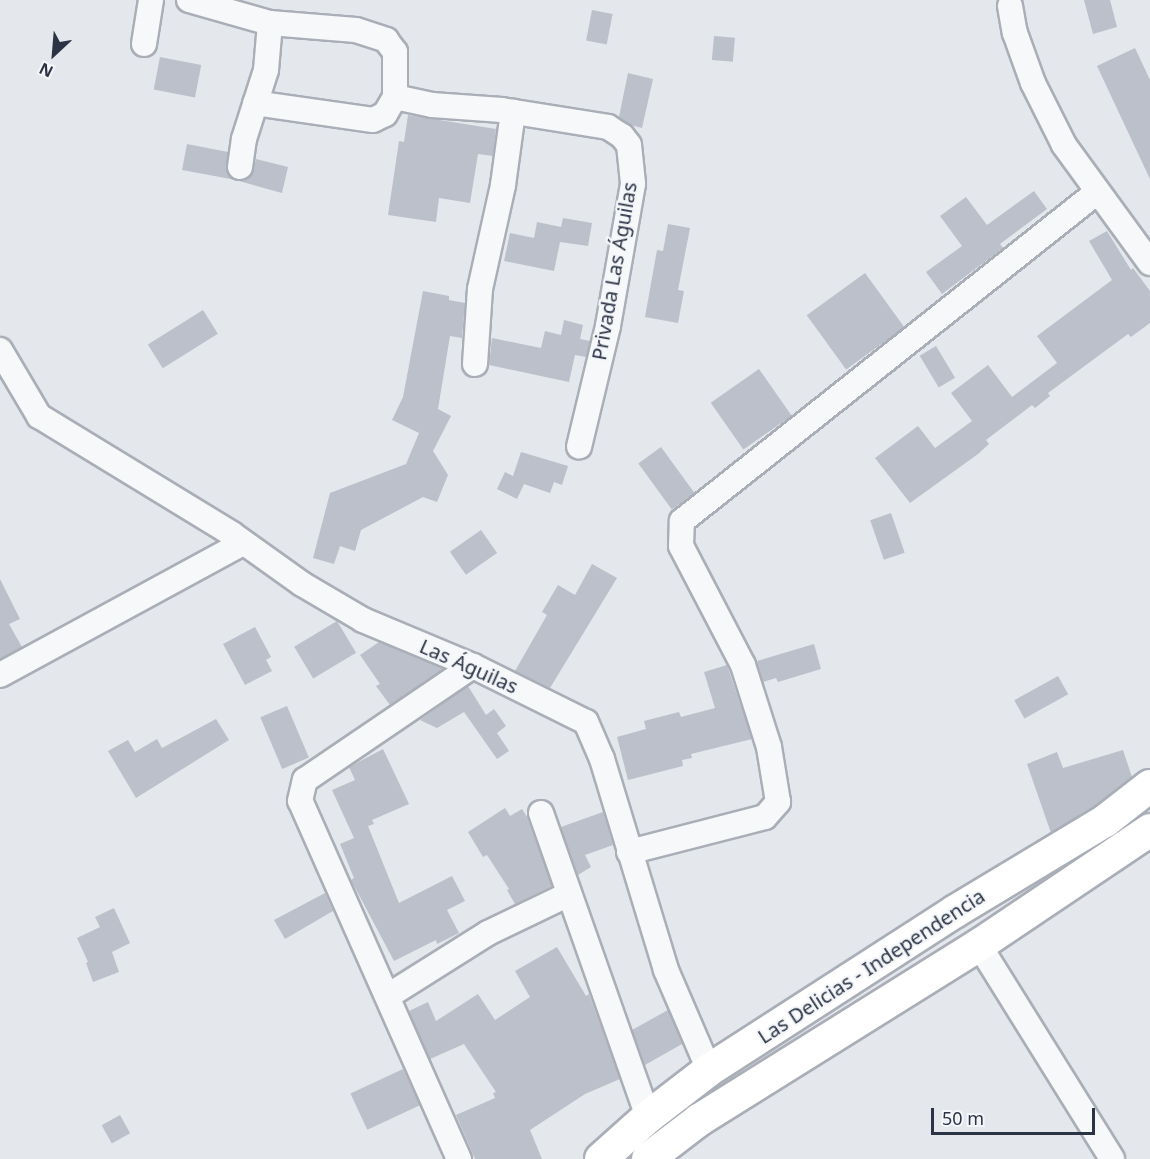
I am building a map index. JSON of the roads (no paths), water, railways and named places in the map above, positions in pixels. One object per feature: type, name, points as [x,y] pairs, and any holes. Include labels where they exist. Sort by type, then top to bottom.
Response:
[{"type":"main road","name":"Las Delicias - Independencia","points":[[601,1159],[648,1117],[709,1070],[954,912],[1105,821],[1150,786]]},
{"type":"main road","name":"Las Delicias - Independencia","points":[[648,1159],[699,1120],[979,945],[1150,830]]},
{"type":"main road","points":[[883,959],[902,994]]},
{"type":"street","points":[[144,44],[151,0]]},
{"type":"street","points":[[189,0],[270,22],[356,30],[386,40],[395,52],[390,106]]},
{"type":"street","points":[[1010,6],[1015,33],[1033,83],[1064,146],[1096,193],[1150,263]]},
{"type":"street","points":[[240,167],[244,139],[266,70],[270,22]]},
{"type":"street","name":"Privada Las Águilas","points":[[255,103],[373,120],[390,106],[432,105],[513,112],[608,128],[622,136],[629,145],[633,184],[608,326],[579,447]]},
{"type":"street","points":[[475,364],[480,289],[503,185],[513,112]]},
{"type":"street","points":[[629,852],[765,817],[778,802],[769,747],[743,665],[681,546],[682,521],[1096,193]]},
{"type":"street","name":"Las Águilas","points":[[0,350],[39,416],[76,441],[139,476],[243,543],[302,585],[363,620],[473,666],[586,722],[602,759],[666,970],[709,1070]]},
{"type":"street","points":[[0,675],[243,543]]},
{"type":"street","points":[[459,1159],[300,801],[305,780],[473,666]]},
{"type":"street","points":[[541,813],[648,1117]]},
{"type":"street","points":[[388,996],[488,933],[569,894]]},
{"type":"street","points":[[979,945],[1112,1159]]}]
